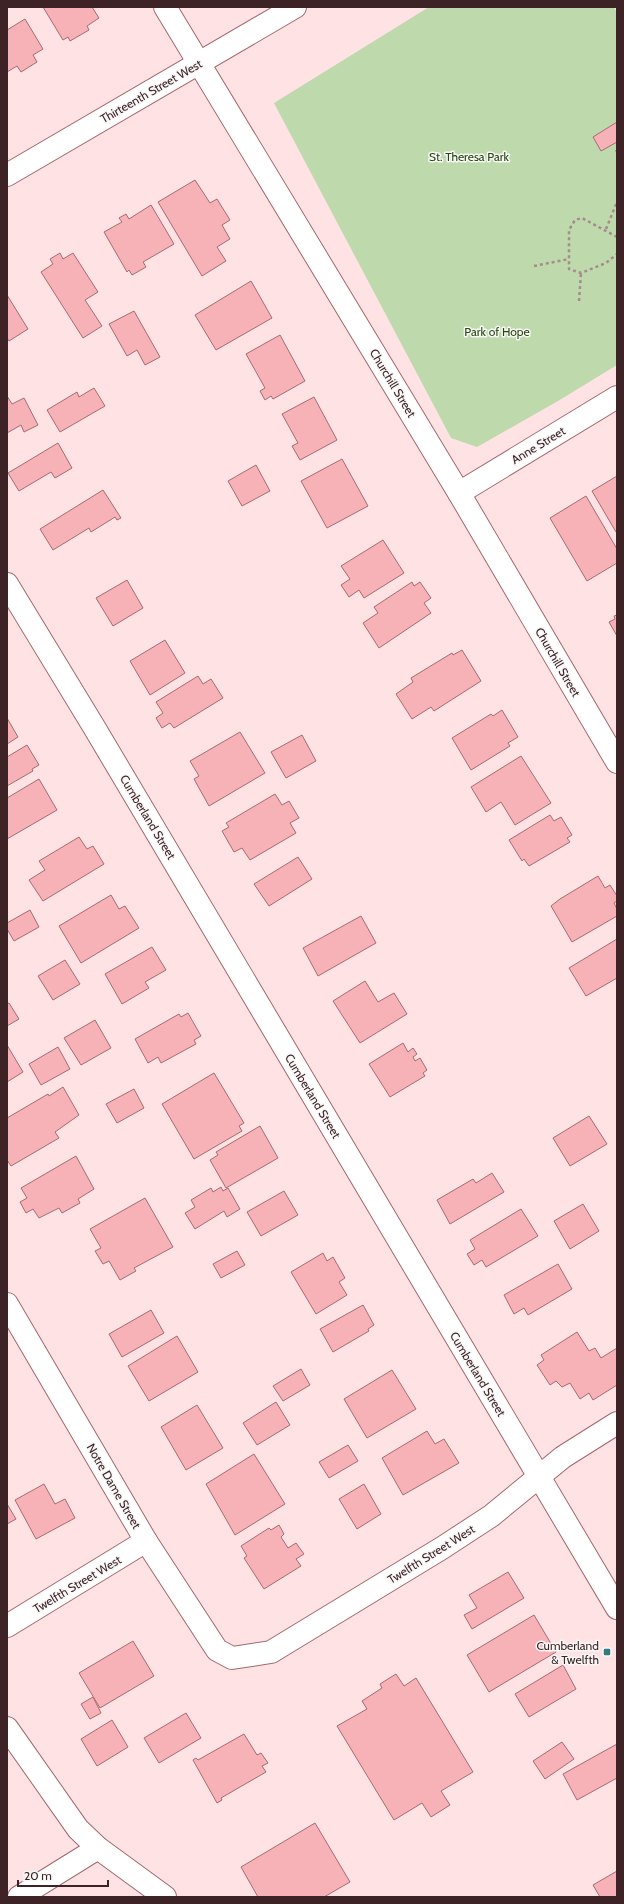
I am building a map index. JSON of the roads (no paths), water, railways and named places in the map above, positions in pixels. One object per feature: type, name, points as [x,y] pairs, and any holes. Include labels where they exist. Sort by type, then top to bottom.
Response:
[{"type":"street","name":"Churchill Street","points":[[165,7],[459,493],[617,762]]},
{"type":"street","name":"Thirteenth Street West","points":[[7,175],[295,7]]},
{"type":"street","name":"Anne Street","points":[[459,493],[617,397]]},
{"type":"street","name":"Cumberland Street","points":[[7,584],[94,727],[617,1608]]},
{"type":"street","name":"Notre Dame Street","points":[[7,1304],[146,1541],[217,1650],[232,1658]]},
{"type":"street","name":"Twelfth Street West","points":[[232,1658],[271,1652],[467,1532],[506,1506],[563,1457],[617,1423]]},
{"type":"street","name":"Twelfth Street West","points":[[7,1626],[146,1541]]},
{"type":"street","points":[[7,1728],[78,1829],[98,1848],[165,1897]]},
{"type":"street","points":[[19,1897],[98,1848]]},
{"type":"place","name":"Cumberland & Twelfth","points":[[607,1652]]},
{"type":"park label","name":"St. Theresa Park","points":[[469,156]]},
{"type":"park label","name":"Park of Hope","points":[[497,331]]}]
